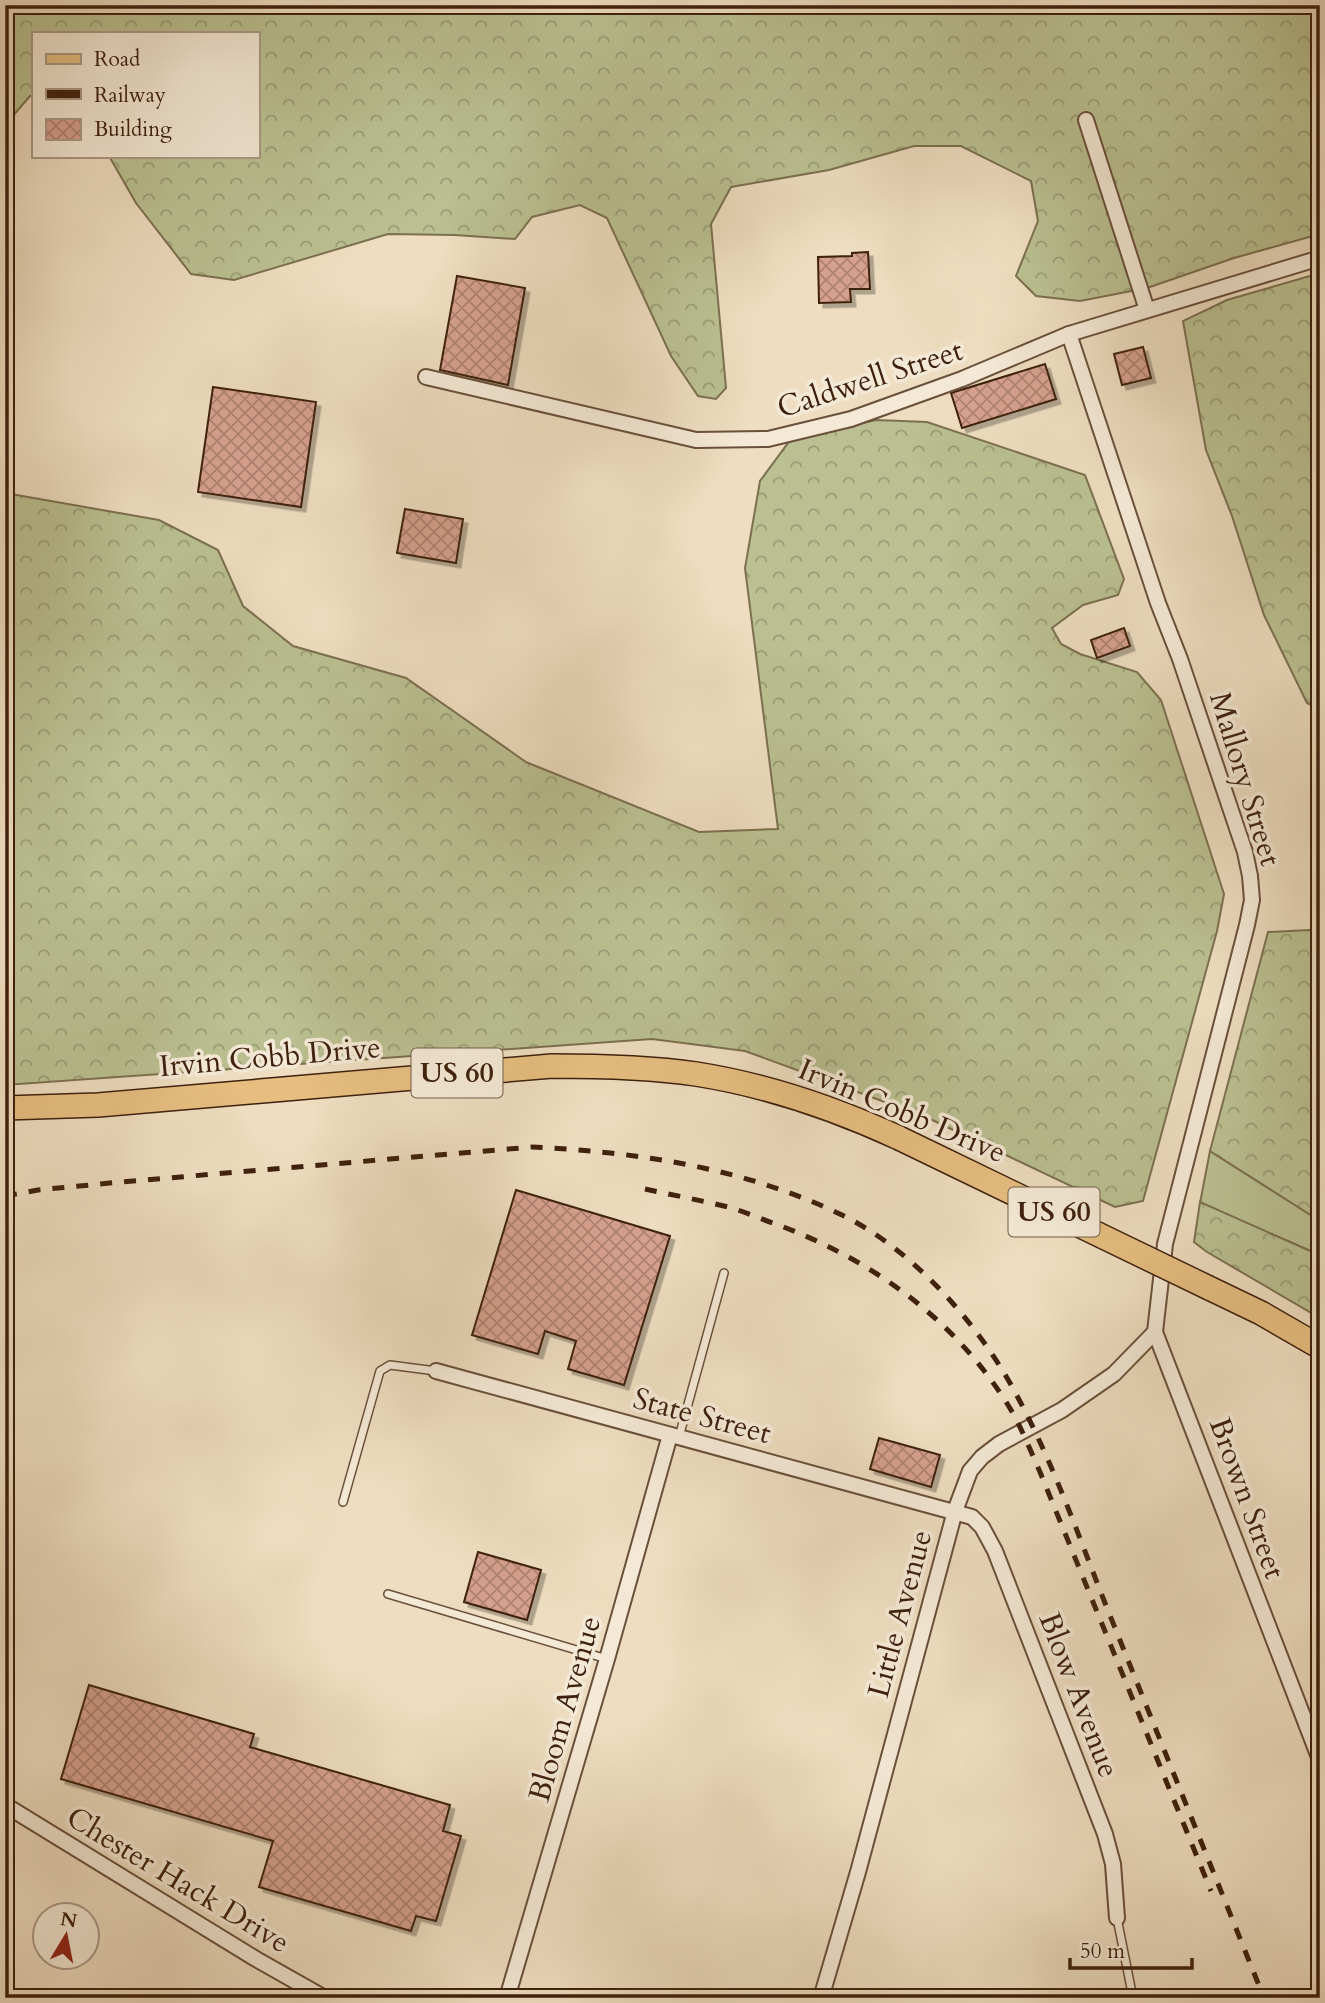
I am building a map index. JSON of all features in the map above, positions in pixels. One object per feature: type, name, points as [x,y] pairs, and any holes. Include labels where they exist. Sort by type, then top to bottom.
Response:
[{"type":"main road","name":"Irvin Cobb Drive","points":[[5,1108],[98,1105],[552,1066],[623,1066],[695,1074],[742,1083],[833,1110],[899,1138],[1261,1313],[1320,1347]]},
{"type":"street","points":[[1086,120],[1147,310]]},
{"type":"street","name":"Caldwell Street","points":[[426,377],[696,440],[768,439],[851,419],[962,379],[1069,334],[1320,258]]},
{"type":"street","name":"Mallory Street","points":[[1069,334],[1158,603],[1229,802],[1251,876],[1252,900],[1247,925],[1164,1244],[1155,1332]]},
{"type":"street","name":"Little Avenue","points":[[821,1998],[858,1872],[955,1511],[970,1471],[999,1444],[1062,1410],[1114,1374],[1155,1332]]},
{"type":"street","name":"Brown Street","points":[[1155,1332],[1320,1760]]},
{"type":"street","name":"State Street","points":[[436,1371],[955,1511]]},
{"type":"street","name":"Bloom Avenue","points":[[507,1998],[675,1436]]},
{"type":"street","name":"Blow Avenue","points":[[955,1511],[972,1517],[982,1527],[995,1551],[1105,1835],[1113,1864],[1117,1918]]},
{"type":"street","name":"Chester Hack Drive","points":[[5,1805],[256,1959],[325,1998]]},
{"type":"lane","points":[[675,1436],[724,1273]]},
{"type":"lane","points":[[343,1502],[380,1371],[390,1365],[436,1371]]},
{"type":"lane","points":[[388,1594],[607,1659]]},
{"type":"lane","points":[[1117,1918],[1133,1998]]},
{"type":"green space","points":[[5,5],[1320,5],[1320,234],[1234,258],[1147,288],[1080,301],[1036,296],[1016,276],[1038,221],[1031,181],[961,146],[914,146],[829,170],[731,187],[711,224],[726,388],[716,399],[698,396],[671,356],[607,218],[580,205],[532,217],[515,239],[388,234],[234,280],[191,274],[136,203],[110,158],[259,158],[259,32],[32,32],[32,96],[5,125]]},
{"type":"green space","points":[[1320,273],[1320,710],[1307,703],[1264,615],[1232,516],[1206,450],[1183,321],[1227,300]]},
{"type":"green space","points":[[876,420],[927,422],[1085,475],[1124,579],[1118,595],[1083,605],[1052,628],[1061,644],[1080,654],[1137,672],[1161,700],[1224,894],[1217,931],[1143,1201],[1115,1207],[926,1117],[745,1051],[652,1039],[5,1085],[5,493],[159,520],[218,550],[243,606],[293,646],[406,678],[526,762],[699,832],[778,829],[745,568],[760,481],[791,439]]},
{"type":"green space","points":[[1320,931],[1320,1221],[1210,1151],[1268,932]]},
{"type":"green space","points":[[1210,1151],[1320,1221],[1320,1257],[1200,1203]]},
{"type":"green space","points":[[1200,1202],[1320,1257],[1320,1318],[1194,1242]]},
{"type":"building","points":[[868,252],[870,289],[850,289],[851,302],[819,303],[818,257],[852,256],[852,253]]},
{"type":"building","points":[[457,276],[525,288],[508,385],[440,370]]},
{"type":"building","points":[[1143,347],[1151,378],[1122,385],[1114,354]]},
{"type":"building","points":[[1045,364],[1056,399],[962,428],[951,393]]},
{"type":"building","points":[[213,387],[316,402],[301,507],[198,492]]},
{"type":"building","points":[[405,509],[463,519],[456,563],[397,553]]},
{"type":"building","points":[[1124,628],[1130,646],[1097,658],[1091,640]]},
{"type":"building","points":[[516,1190],[670,1236],[624,1385],[568,1369],[576,1341],[545,1331],[538,1354],[472,1335]]},
{"type":"building","points":[[879,1438],[940,1455],[931,1487],[870,1469]]},
{"type":"building","points":[[478,1552],[541,1570],[527,1620],[464,1602]]},
{"type":"building","points":[[89,1685],[254,1734],[250,1747],[450,1805],[443,1831],[461,1836],[436,1921],[416,1916],[411,1931],[259,1887],[273,1841],[61,1779]]},
{"type":"railway","points":[[5,1196],[121,1182],[532,1147],[651,1158],[729,1174],[805,1199],[867,1229],[915,1266],[959,1310],[995,1358],[1024,1409],[1061,1491],[1264,1998]]},
{"type":"railway","points":[[645,1189],[734,1209],[808,1237],[842,1254],[906,1294],[962,1344],[986,1373],[1013,1413],[1040,1472],[1211,1891]]}]
